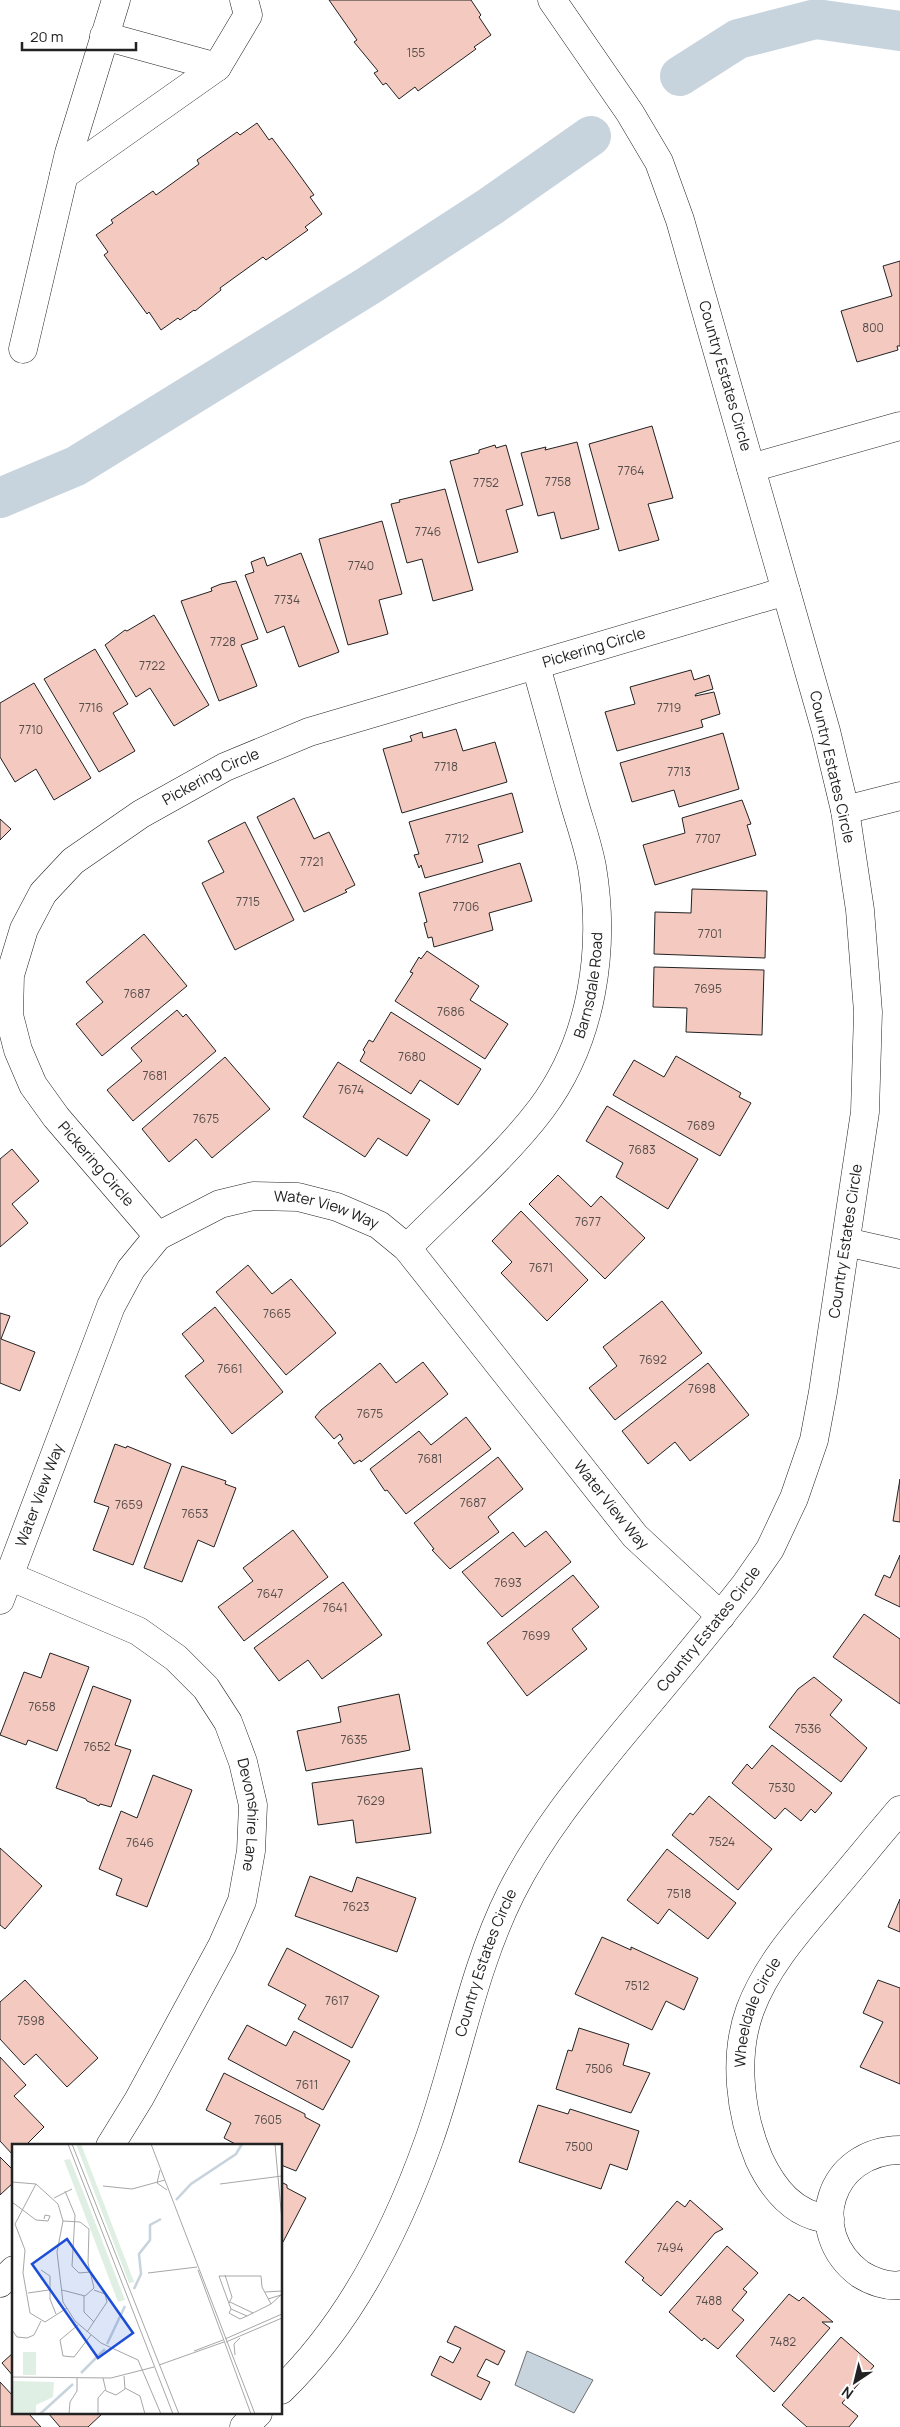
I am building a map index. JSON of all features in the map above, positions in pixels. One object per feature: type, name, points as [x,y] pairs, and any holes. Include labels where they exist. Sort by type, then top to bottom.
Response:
[{"type":"street","points":[[23,349],[64,175],[116,0]]},
{"type":"street","points":[[64,175],[217,67],[248,15],[244,0]]},
{"type":"street","name":"Country Estates Circle","points":[[282,2389],[333,2328],[374,2265],[402,2206],[429,2140],[487,1949],[516,1885],[539,1844],[575,1793],[721,1616],[770,1549],[794,1498],[814,1440],[865,1112],[868,1012],[860,910],[845,810],[826,732],[692,261],[660,162],[630,113],[552,0]]},
{"type":"street","points":[[104,36],[217,67]]},
{"type":"street","points":[[751,468],[900,426]]},
{"type":"street","name":"Pickering Circle","points":[[158,1236],[56,1117],[33,1085],[18,1050],[9,1015],[10,975],[24,928],[43,893],[73,861],[134,819],[225,767],[309,732],[786,591]]},
{"type":"street","name":"Barnsdale Road","points":[[407,1248],[505,1150],[541,1109],[566,1069],[580,1032],[596,971],[597,920],[592,867],[536,666]]},
{"type":"street","points":[[845,810],[900,796]]},
{"type":"street","name":"Water View Way","points":[[5,1588],[111,1306],[130,1269],[158,1236],[220,1204],[253,1196],[298,1197],[337,1207],[379,1225],[407,1248],[635,1536],[721,1616]]},
{"type":"street","points":[[846,1242],[900,1254]]},
{"type":"street","name":"Devonshire Lane","points":[[5,1588],[138,1631],[176,1658],[206,1688],[228,1722],[243,1762],[253,1805],[251,1851],[242,1901],[222,1946],[139,2099],[111,2144]]},
{"type":"street","name":"Wheeldale Circle","points":[[830,2218],[815,2218],[796,2209],[768,2180],[750,2137],[744,2112],[741,2095],[742,2048],[750,2011],[770,1970],[801,1928],[900,1810]]},
{"type":"street","points":[[900,2150],[882,2150],[856,2162],[837,2184],[828,2211],[832,2239],[846,2263],[870,2280],[900,2286]]},
{"type":"street","points":[[0,2283],[12,2272]]},
{"type":"street","points":[[244,2427],[257,2414]]},
{"type":"shaded area","points":[[527,2351],[593,2380],[574,2413],[515,2385]]},
{"type":"building","points":[[329,0],[471,0],[491,35],[474,47],[476,49],[418,91],[415,87],[399,99],[386,83],[383,85],[374,73],[378,71],[354,42],[357,40]]},
{"type":"building","points":[[257,123],[269,140],[272,138],[314,195],[310,197],[322,214],[305,227],[308,230],[266,260],[263,257],[220,288],[221,290],[195,311],[180,320],[178,318],[161,330],[104,255],[108,252],[96,235],[113,223],[111,220],[153,191],[156,195],[199,164],[197,160],[237,132],[240,135]]},
{"type":"building","points":[[900,261],[900,346],[897,346],[898,350],[857,362],[841,311],[892,296],[883,266]]},
{"type":"building","points":[[652,426],[673,498],[648,504],[659,540],[619,551],[589,444]]},
{"type":"building","points":[[577,442],[599,529],[561,539],[554,512],[538,516],[521,453],[546,447],[545,450]]},
{"type":"building","points":[[495,445],[496,448],[506,445],[523,505],[506,510],[518,552],[478,563],[450,461],[479,453],[479,450]]},
{"type":"building","points":[[445,489],[473,590],[433,601],[422,559],[407,563],[391,504],[400,502],[399,500]]},
{"type":"building","points":[[382,521],[402,594],[379,600],[388,634],[348,645],[319,539]]},
{"type":"building","points":[[301,553],[339,652],[299,667],[284,626],[267,633],[245,575],[254,572],[251,562],[264,557],[267,566]]},
{"type":"building","points":[[236,581],[258,639],[241,645],[257,686],[219,701],[181,601],[212,591],[211,588],[221,584]]},
{"type":"building","points":[[154,615],[209,705],[174,726],[150,688],[136,697],[105,645],[125,630],[127,631]]},
{"type":"building","points":[[95,649],[128,704],[113,713],[135,751],[99,772],[44,679]]},
{"type":"building","points":[[691,670],[694,680],[709,675],[713,689],[696,694],[695,696],[714,692],[720,714],[701,720],[703,727],[617,751],[605,712],[635,704],[630,687]]},
{"type":"building","points":[[34,683],[91,778],[54,800],[36,769],[15,782],[0,757],[0,703]]},
{"type":"building","points":[[456,729],[463,751],[495,742],[507,782],[402,813],[383,749],[412,741],[410,736],[422,732],[423,738]]},
{"type":"building","points":[[723,733],[739,789],[679,807],[674,790],[632,802],[620,763]]},
{"type":"building","points":[[512,793],[523,832],[478,845],[483,862],[425,878],[421,865],[419,868],[414,855],[419,854],[409,822]]},
{"type":"building","points":[[294,798],[314,839],[329,832],[355,885],[345,890],[347,892],[304,912],[257,817]]},
{"type":"building","points":[[742,800],[751,824],[747,825],[756,855],[655,885],[643,845],[685,833],[682,818]]},
{"type":"building","points":[[0,819],[11,829],[0,840]]},
{"type":"building","points":[[245,822],[294,920],[235,950],[202,883],[224,872],[208,841]]},
{"type":"building","points":[[520,863],[532,901],[489,913],[493,930],[434,947],[432,937],[428,938],[424,923],[427,922],[419,893]]},
{"type":"building","points":[[692,889],[767,891],[765,958],[654,954],[655,912],[691,913]]},
{"type":"building","points":[[144,934],[187,986],[102,1056],[76,1024],[103,1002],[86,982]]},
{"type":"building","points":[[427,951],[479,986],[470,1000],[508,1024],[485,1059],[395,1001],[413,973],[410,972],[419,957],[421,959]]},
{"type":"building","points":[[654,967],[764,970],[762,1035],[686,1032],[687,1008],[653,1007]]},
{"type":"building","points":[[177,1010],[183,1017],[186,1014],[216,1051],[133,1121],[107,1090],[142,1061],[131,1048]]},
{"type":"building","points":[[391,1012],[481,1069],[458,1105],[420,1080],[411,1094],[360,1061],[365,1052],[363,1050],[369,1040],[373,1042]]},
{"type":"building","points":[[676,1056],[741,1093],[739,1097],[751,1103],[720,1156],[613,1095],[634,1060],[664,1077]]},
{"type":"building","points":[[225,1057],[270,1109],[212,1158],[196,1139],[169,1162],[142,1129]]},
{"type":"building","points":[[338,1062],[430,1120],[407,1156],[378,1138],[365,1157],[303,1117]]},
{"type":"building","points":[[607,1106],[698,1159],[668,1209],[616,1177],[623,1163],[586,1141]]},
{"type":"building","points":[[12,1149],[39,1181],[12,1204],[28,1223],[0,1247],[0,1159]]},
{"type":"building","points":[[558,1175],[591,1207],[601,1196],[645,1238],[605,1279],[529,1204]]},
{"type":"building","points":[[521,1211],[588,1280],[547,1321],[501,1273],[512,1262],[492,1241]]},
{"type":"building","points":[[248,1265],[272,1294],[291,1279],[336,1333],[286,1375],[216,1292]]},
{"type":"building","points":[[662,1301],[702,1353],[615,1420],[589,1388],[617,1366],[603,1347]]},
{"type":"building","points":[[215,1307],[283,1392],[232,1434],[185,1376],[204,1361],[182,1334]]},
{"type":"building","points":[[0,1313],[10,1316],[1,1339],[35,1352],[20,1391],[0,1383]]},
{"type":"building","points":[[423,1362],[448,1394],[361,1462],[360,1460],[354,1464],[338,1443],[343,1439],[340,1434],[334,1439],[315,1417],[321,1410],[380,1363],[396,1383]]},
{"type":"building","points":[[708,1363],[749,1415],[690,1461],[675,1442],[648,1464],[622,1431]]},
{"type":"building","points":[[466,1417],[491,1449],[406,1514],[387,1490],[385,1491],[370,1469],[419,1431],[431,1445]]},
{"type":"building","points":[[115,1444],[126,1448],[127,1446],[171,1464],[133,1565],[93,1550],[109,1507],[94,1502]]},
{"type":"building","points":[[498,1457],[523,1489],[488,1517],[499,1532],[450,1569],[432,1550],[434,1549],[414,1523]]},
{"type":"building","points":[[182,1466],[226,1481],[225,1484],[236,1488],[214,1547],[198,1540],[182,1582],[144,1568]]},
{"type":"building","points":[[900,1479],[900,1522],[893,1521]]},
{"type":"building","points":[[293,1530],[328,1577],[244,1641],[218,1607],[253,1581],[243,1568]]},
{"type":"building","points":[[546,1531],[571,1562],[502,1617],[462,1572],[513,1532],[525,1547]]},
{"type":"building","points":[[900,1555],[900,1607],[875,1595],[884,1575],[890,1578]]},
{"type":"building","points":[[573,1575],[599,1607],[572,1629],[587,1649],[527,1696],[487,1643]]},
{"type":"building","points":[[343,1582],[382,1635],[322,1679],[308,1660],[279,1681],[254,1648]]},
{"type":"building","points":[[864,1614],[900,1639],[900,1704],[833,1657]]},
{"type":"building","points":[[50,1653],[89,1667],[57,1751],[28,1740],[26,1745],[0,1735],[24,1672],[41,1678]]},
{"type":"building","points":[[814,1677],[842,1700],[830,1715],[867,1748],[841,1782],[769,1727],[798,1689]]},
{"type":"building","points":[[93,1686],[131,1700],[115,1745],[131,1750],[111,1807],[100,1804],[99,1806],[56,1788]]},
{"type":"building","points":[[399,1694],[410,1750],[306,1771],[297,1731],[341,1722],[338,1707]]},
{"type":"building","points":[[772,1745],[832,1793],[815,1813],[811,1809],[801,1821],[785,1808],[775,1819],[732,1783],[747,1764],[752,1769]]},
{"type":"building","points":[[422,1768],[431,1833],[356,1843],[353,1820],[318,1825],[312,1783]]},
{"type":"building","points":[[153,1775],[192,1790],[147,1907],[116,1895],[122,1879],[99,1869],[121,1811],[137,1818]]},
{"type":"building","points":[[709,1796],[772,1849],[738,1890],[672,1835],[690,1813],[693,1815]]},
{"type":"building","points":[[0,1848],[42,1886],[5,1929],[0,1925]]},
{"type":"building","points":[[667,1849],[736,1903],[708,1939],[669,1909],[658,1924],[627,1900]]},
{"type":"building","points":[[310,1876],[352,1892],[357,1877],[416,1898],[397,1952],[295,1916]]},
{"type":"building","points":[[900,1899],[900,1932],[888,1927]]},
{"type":"building","points":[[602,1937],[631,1950],[631,1947],[698,1978],[684,2010],[666,2001],[652,2030],[575,1994]]},
{"type":"building","points":[[287,1948],[379,1996],[352,2048],[298,2019],[306,2005],[268,1985]]},
{"type":"building","points":[[25,1980],[98,2058],[67,2087],[36,2054],[24,2065],[0,2039],[0,2002]]},
{"type":"building","points":[[878,1980],[900,1988],[900,2084],[860,2067],[883,2022],[863,2013]]},
{"type":"building","points":[[247,2025],[286,2046],[294,2031],[350,2061],[323,2110],[228,2059]]},
{"type":"building","points":[[579,2028],[629,2044],[623,2065],[650,2073],[631,2113],[556,2089],[568,2050],[572,2051]]},
{"type":"building","points":[[0,2057],[26,2085],[14,2096],[44,2127],[27,2144],[12,2144],[12,2154],[0,2141]]},
{"type":"building","points":[[224,2073],[305,2114],[305,2117],[320,2125],[296,2171],[282,2165],[282,2144],[235,2144],[224,2138],[231,2123],[206,2110]]},
{"type":"building","points":[[538,2105],[568,2114],[570,2109],[639,2131],[627,2170],[610,2164],[601,2189],[519,2162]]},
{"type":"building","points":[[0,2157],[12,2169],[12,2184],[0,2195]]},
{"type":"building","points":[[282,2182],[287,2185],[287,2188],[306,2198],[283,2242]]},
{"type":"building","points":[[690,2200],[723,2229],[715,2233],[661,2296],[625,2262],[677,2201],[685,2207]]},
{"type":"building","points":[[727,2246],[758,2273],[743,2289],[747,2292],[732,2310],[744,2320],[718,2349],[704,2338],[702,2341],[669,2312]]},
{"type":"building","points":[[789,2294],[799,2301],[803,2297],[833,2322],[822,2322],[830,2328],[774,2392],[736,2356]]},
{"type":"building","points":[[455,2326],[505,2351],[498,2365],[486,2359],[477,2376],[490,2382],[481,2400],[431,2375],[440,2356],[453,2363],[461,2348],[447,2342]]},
{"type":"building","points":[[841,2337],[874,2366],[842,2403],[858,2416],[849,2427],[807,2427],[782,2405]]},
{"type":"building","points":[[12,2354],[12,2375],[2,2363]]},
{"type":"building","points":[[0,2382],[12,2395],[12,2414],[29,2414],[41,2427],[0,2427]]},
{"type":"building","points":[[49,2414],[102,2414],[88,2427],[60,2427]]},
{"type":"waterway","points":[[680,76],[738,39],[816,19],[900,31]]},
{"type":"waterway","points":[[0,498],[76,466],[368,286],[491,206],[591,136]]}]
